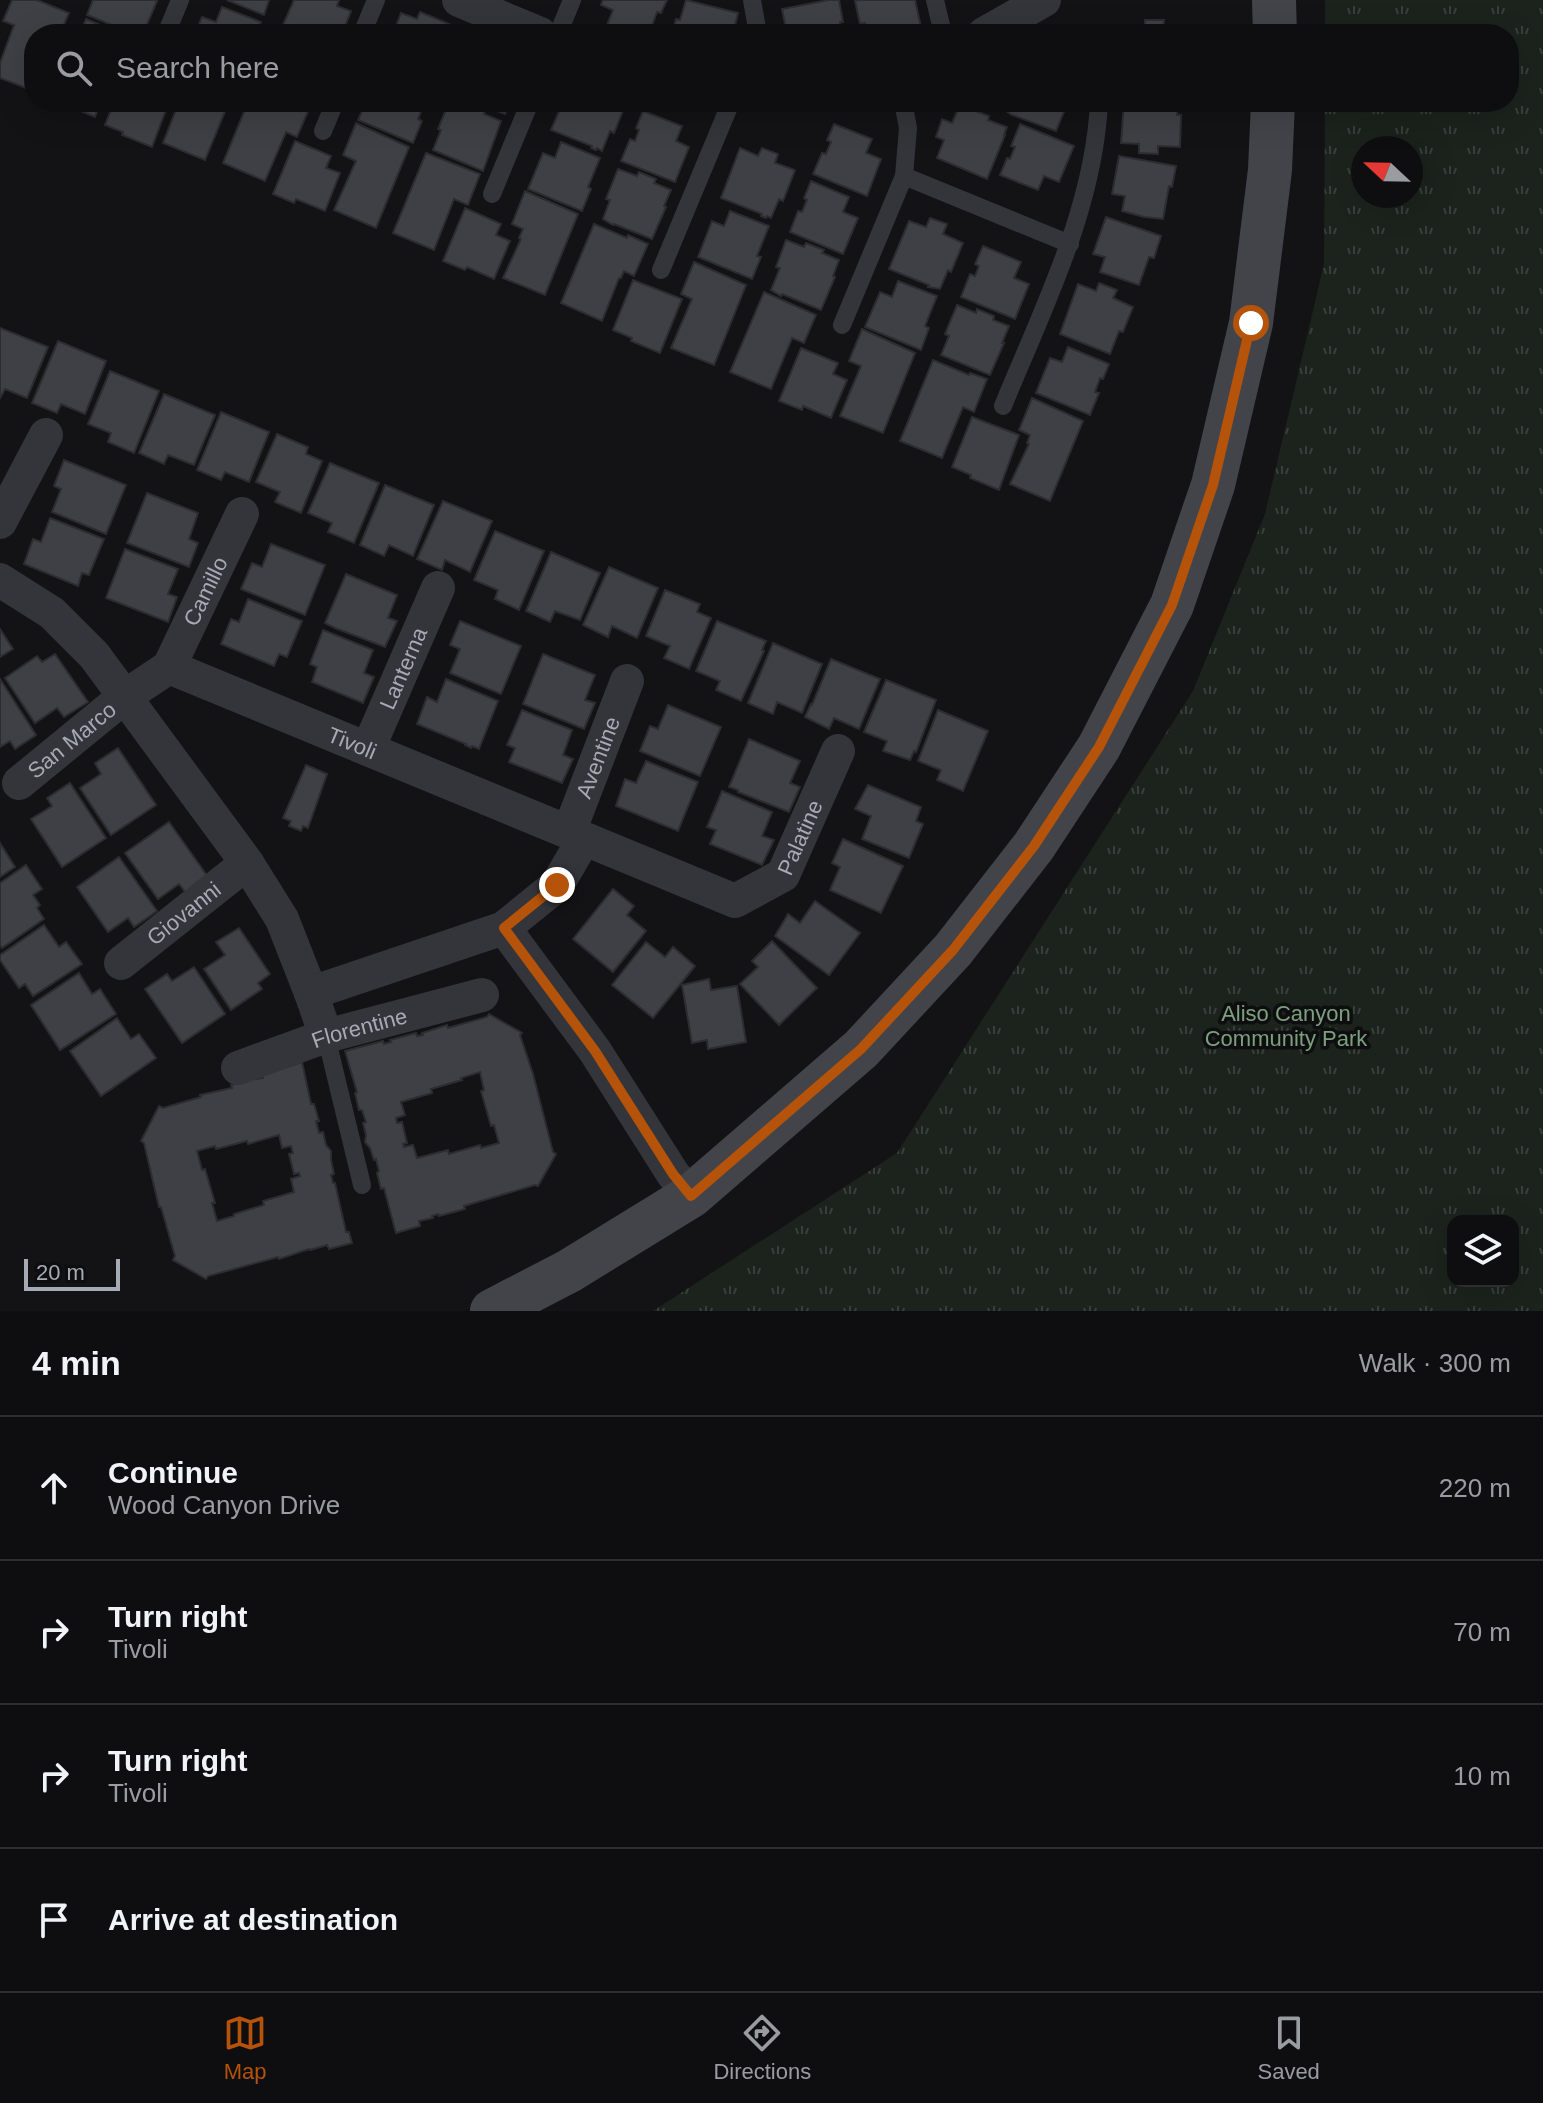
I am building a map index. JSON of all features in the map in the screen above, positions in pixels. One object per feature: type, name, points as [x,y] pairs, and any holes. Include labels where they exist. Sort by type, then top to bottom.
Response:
[{"type":"main road","points":[[1274,0],[1275,24]]},
{"type":"main road","points":[[492,1311],[569,1271],[691,1196],[861,1049],[953,950],[1034,846],[1099,747],[1172,605],[1213,485],[1251,323],[1270,170],[1273,112]]},
{"type":"street","points":[[459,0],[516,24]]},
{"type":"street","points":[[1002,24],[1044,0]]},
{"type":"street","points":[[0,522],[46,435]]},
{"type":"street","name":"Camillo","points":[[169,667],[242,514]]},
{"type":"street","points":[[0,580],[52,613],[94,655],[247,863],[282,919],[326,1036]]},
{"type":"street","name":"Lanterna","points":[[368,749],[438,588]]},
{"type":"street","points":[[124,697],[169,667]]},
{"type":"street","name":"Tivoli","points":[[169,667],[735,901]]},
{"type":"street","name":"Aventine","points":[[576,836],[627,681]]},
{"type":"street","name":"San Marco","points":[[19,783],[124,697]]},
{"type":"street","name":"Palatine","points":[[735,901],[783,875],[838,751]]},
{"type":"street","points":[[311,993],[504,928],[557,885],[576,836]]},
{"type":"street","name":"Giovanni","points":[[121,963],[247,863]]},
{"type":"street","points":[[504,928],[595,1051],[673,1174],[691,1196]]},
{"type":"street","name":"Florentine","points":[[238,1068],[326,1036],[482,995]]},
{"type":"lane","points":[[170,24],[180,0]]},
{"type":"lane","points":[[366,24],[376,0]]},
{"type":"lane","points":[[562,24],[572,0]]},
{"type":"lane","points":[[752,0],[756,24]]},
{"type":"lane","points":[[935,0],[941,24]]},
{"type":"lane","points":[[323,131],[331,112]]},
{"type":"lane","points":[[492,194],[526,112]]},
{"type":"lane","points":[[661,270],[727,112]]},
{"type":"lane","points":[[842,325],[904,176],[908,128],[905,112]]},
{"type":"lane","points":[[1003,406],[1070,244],[1089,181],[1098,112]]},
{"type":"lane","points":[[904,176],[1070,244]]},
{"type":"lane","points":[[326,1036],[362,1185]]},
{"type":"green space","name":"Aliso Canyon Community Park","points":[[1325,0],[1543,0],[1543,1311],[653,1311],[897,1153],[1193,691],[1265,514],[1324,264],[1325,112],[1519,112],[1519,24],[1325,24]]},
{"type":"building","points":[[12,0],[37,0],[69,13],[64,24],[24,24],[24,87],[0,78],[0,63],[14,25],[3,21]]},
{"type":"building","points":[[93,0],[157,1],[147,24],[109,24],[87,15]]},
{"type":"building","points":[[227,0],[269,0],[264,15]]},
{"type":"building","points":[[294,0],[339,0],[337,6],[351,11],[346,24],[283,24]]},
{"type":"building","points":[[603,0],[667,0],[661,13],[657,12],[653,24],[607,24],[613,10],[601,5]]},
{"type":"building","points":[[686,0],[738,13],[735,24],[675,24],[676,19],[680,20]]},
{"type":"building","points":[[839,0],[843,22],[785,24],[782,9]]},
{"type":"building","points":[[915,0],[920,24],[860,24],[855,1]]},
{"type":"building","points":[[222,7],[261,22],[199,24],[202,17],[216,22]]},
{"type":"building","points":[[420,12],[449,24],[397,24],[401,13],[417,19]]},
{"type":"building","points":[[1145,20],[1164,20],[1164,24],[1145,24]]},
{"type":"building","points":[[110,112],[165,112],[152,147],[105,125]]},
{"type":"building","points":[[175,112],[225,112],[205,160],[163,143]]},
{"type":"building","points":[[244,112],[308,112],[297,137],[286,132],[265,181],[223,163]]},
{"type":"building","points":[[362,112],[421,112],[418,119],[422,121],[413,143],[358,120]]},
{"type":"building","points":[[445,112],[485,112],[501,121],[483,171],[433,150],[441,130],[438,129]]},
{"type":"building","points":[[559,112],[622,112],[602,151],[551,130]]},
{"type":"building","points":[[643,112],[682,126],[676,141],[689,147],[675,182],[621,161],[630,139],[635,141],[639,130],[636,128]]},
{"type":"building","points":[[957,112],[978,112],[989,116],[988,120],[1007,127],[987,179],[937,158],[944,140],[936,137],[942,119],[952,123]]},
{"type":"building","points":[[1008,112],[1064,112],[1056,131]]},
{"type":"building","points":[[1123,112],[1177,112],[1177,115],[1181,115],[1180,147],[1158,146],[1158,154],[1139,153],[1139,144],[1121,143]]},
{"type":"building","points":[[356,123],[409,147],[376,228],[334,210],[356,161],[343,155]]},
{"type":"building","points":[[834,124],[872,139],[866,153],[881,159],[867,196],[813,174],[822,153],[826,154],[831,142],[827,140]]},
{"type":"building","points":[[1020,124],[1074,146],[1059,182],[1044,176],[1038,190],[1000,175],[1015,147],[1011,146]]},
{"type":"building","points":[[295,141],[331,156],[326,168],[340,173],[325,211],[273,194]]},
{"type":"building","points":[[561,142],[600,158],[582,211],[528,189],[543,153],[555,158]]},
{"type":"building","points":[[740,148],[758,156],[762,148],[778,154],[775,163],[795,170],[783,201],[779,199],[771,218],[721,198]]},
{"type":"building","points":[[426,153],[480,174],[468,205],[454,199],[434,250],[393,233]]},
{"type":"building","points":[[1119,156],[1176,166],[1163,219],[1122,211],[1125,196],[1112,194]]},
{"type":"building","points":[[618,169],[637,176],[639,172],[671,190],[652,239],[603,219],[610,200],[606,199]]},
{"type":"building","points":[[811,181],[849,197],[843,212],[858,218],[843,254],[790,232],[798,211],[802,212],[807,200],[804,198]]},
{"type":"building","points":[[525,191],[578,214],[545,295],[503,278],[521,239],[523,229],[512,224]]},
{"type":"building","points":[[465,208],[501,224],[496,235],[510,241],[494,279],[443,261]]},
{"type":"building","points":[[730,211],[769,226],[752,279],[698,257],[712,221],[724,226]]},
{"type":"building","points":[[1106,217],[1161,236],[1154,258],[1149,257],[1139,285],[1100,272],[1105,257],[1093,254]]},
{"type":"building","points":[[930,218],[947,224],[943,234],[963,243],[940,289],[928,287],[889,269],[909,221],[926,227]]},
{"type":"building","points":[[594,224],[648,244],[634,276],[624,271],[619,278],[602,321],[561,303]]},
{"type":"building","points":[[786,240],[804,247],[806,243],[839,260],[821,310],[771,290]]},
{"type":"building","points":[[983,246],[1021,262],[1014,278],[1029,284],[1015,319],[961,297],[970,274],[975,276],[979,266],[975,264]]},
{"type":"building","points":[[694,262],[746,285],[714,365],[671,348],[692,299],[681,294]]},
{"type":"building","points":[[633,280],[682,299],[660,353],[613,330]]},
{"type":"building","points":[[898,281],[937,296],[925,326],[929,328],[921,350],[865,327],[880,292],[892,297]]},
{"type":"building","points":[[1099,283],[1117,290],[1113,298],[1133,307],[1110,354],[1060,334],[1078,284],[1096,291]]},
{"type":"building","points":[[764,292],[816,315],[804,343],[792,338],[771,389],[730,372]]},
{"type":"building","points":[[957,305],[976,313],[977,309],[1009,326],[990,375],[941,355],[949,336],[945,334]]},
{"type":"building","points":[[0,328],[48,347],[27,398],[5,389],[0,398]]},
{"type":"building","points":[[862,329],[915,353],[883,433],[840,416],[861,366],[849,361]]},
{"type":"building","points":[[58,341],[106,361],[85,414],[61,404],[57,413],[32,403]]},
{"type":"building","points":[[1068,347],[1109,364],[1103,379],[1100,378],[1095,392],[1099,393],[1090,415],[1036,393],[1050,358],[1062,362]]},
{"type":"building","points":[[801,348],[838,363],[833,374],[847,380],[831,418],[803,406],[802,410],[779,401]]},
{"type":"building","points":[[933,360],[987,379],[974,412],[963,407],[942,458],[900,441]]},
{"type":"building","points":[[110,371],[159,391],[134,453],[108,442],[111,433],[88,424]]},
{"type":"building","points":[[164,394],[215,415],[194,465],[168,455],[164,464],[139,453]]},
{"type":"building","points":[[1032,398],[1083,421],[1050,501],[1010,484],[1029,444],[1030,435],[1019,430]]},
{"type":"building","points":[[221,412],[269,432],[249,482],[225,472],[221,480],[197,470]]},
{"type":"building","points":[[972,417],[1019,435],[999,490],[952,467]]},
{"type":"building","points":[[277,434],[308,447],[306,454],[322,461],[301,513],[275,502],[280,492],[256,482]]},
{"type":"building","points":[[64,460],[126,485],[106,534],[52,512],[61,489],[54,486]]},
{"type":"building","points":[[330,463],[379,483],[354,543],[328,532],[332,523],[308,513]]},
{"type":"building","points":[[385,485],[434,505],[413,556],[389,545],[384,556],[360,545]]},
{"type":"building","points":[[147,493],[198,513],[189,539],[198,543],[189,567],[127,543]]},
{"type":"building","points":[[443,501],[492,521],[470,572],[445,560],[442,570],[417,559]]},
{"type":"building","points":[[50,518],[104,539],[89,575],[82,573],[78,586],[24,564],[33,539],[41,542]]},
{"type":"building","points":[[495,531],[544,551],[519,610],[495,599],[498,590],[474,580]]},
{"type":"building","points":[[271,544],[325,565],[305,615],[241,589],[252,563],[262,567]]},
{"type":"building","points":[[125,549],[178,569],[168,594],[177,597],[168,622],[106,598]]},
{"type":"building","points":[[551,552],[600,573],[580,620],[555,611],[550,622],[526,611]]},
{"type":"building","points":[[609,567],[658,588],[637,638],[612,626],[608,637],[583,625]]},
{"type":"building","points":[[346,574],[397,595],[388,618],[397,621],[385,647],[325,623]]},
{"type":"building","points":[[665,590],[700,604],[697,612],[711,618],[689,669],[664,658],[670,646],[646,636]]},
{"type":"building","points":[[248,599],[302,621],[287,657],[279,654],[274,666],[221,644],[231,619],[239,622]]},
{"type":"building","points":[[460,621],[521,646],[501,694],[450,673],[460,649],[450,645]]},
{"type":"building","points":[[717,621],[766,641],[741,701],[716,690],[720,681],[696,671]]},
{"type":"building","points":[[0,629],[13,649],[0,657]]},
{"type":"building","points":[[323,630],[373,650],[364,673],[374,677],[363,703],[312,682],[317,667],[310,664]]},
{"type":"building","points":[[773,643],[822,664],[802,713],[777,702],[773,714],[748,703]]},
{"type":"building","points":[[55,654],[88,702],[64,717],[57,708],[35,723],[5,678],[37,656],[42,662]]},
{"type":"building","points":[[543,654],[595,675],[585,700],[595,703],[584,729],[523,704]]},
{"type":"building","points":[[831,659],[880,679],[859,729],[834,718],[829,729],[805,717]]},
{"type":"building","points":[[0,679],[36,735],[15,749],[10,741],[0,747]]},
{"type":"building","points":[[446,679],[498,701],[479,749],[417,724],[427,697],[437,702]]},
{"type":"building","points":[[886,680],[936,700],[910,760],[883,751],[887,741],[864,732]]},
{"type":"building","points":[[668,705],[721,727],[700,776],[640,751],[650,726],[658,729]]},
{"type":"building","points":[[522,710],[572,730],[563,755],[573,759],[562,783],[509,762],[515,748],[507,745]]},
{"type":"building","points":[[938,710],[988,731],[963,791],[937,780],[941,770],[918,761]]},
{"type":"building","points":[[749,739],[800,761],[790,783],[800,787],[789,812],[729,787]]},
{"type":"building","points":[[118,748],[156,805],[111,835],[80,788],[101,774],[95,763]]},
{"type":"building","points":[[646,761],[698,782],[678,831],[616,806],[625,779],[636,783]]},
{"type":"building","points":[[306,765],[327,774],[308,828],[303,826],[301,831],[289,826],[291,821],[283,818]]},
{"type":"building","points":[[70,783],[106,838],[62,867],[31,819],[52,806],[47,798]]},
{"type":"building","points":[[868,785],[921,807],[916,821],[923,824],[909,858],[862,839],[871,816],[855,809]]},
{"type":"building","points":[[722,791],[772,812],[762,836],[774,840],[762,865],[710,844],[716,830],[707,827]]},
{"type":"building","points":[[169,822],[208,877],[186,893],[179,884],[158,899],[125,853]]},
{"type":"building","points":[[843,839],[903,866],[881,913],[830,890],[840,867],[832,863]]},
{"type":"building","points":[[0,843],[15,867],[0,877]]},
{"type":"building","points":[[119,857],[157,911],[134,927],[128,918],[108,932],[77,887]]},
{"type":"building","points":[[26,865],[42,889],[33,895],[44,919],[2,948],[0,883]]},
{"type":"building","points":[[613,889],[634,906],[627,915],[646,931],[613,972],[573,939]]},
{"type":"building","points":[[815,901],[860,933],[829,975],[775,936],[788,914],[800,923]]},
{"type":"building","points":[[44,925],[59,947],[66,942],[82,964],[33,996],[25,984],[19,988],[0,960],[0,955]]},
{"type":"building","points":[[239,928],[270,974],[258,983],[262,989],[231,1010],[204,969],[225,955],[216,942]]},
{"type":"building","points":[[772,941],[817,988],[779,1025],[740,984],[758,967],[752,961]]},
{"type":"building","points":[[646,942],[665,957],[673,947],[695,966],[653,1018],[612,985]]},
{"type":"building","points":[[194,967],[225,1014],[182,1043],[145,989],[167,974],[172,981]]},
{"type":"building","points":[[79,973],[92,994],[100,989],[116,1014],[60,1050],[31,1005]]},
{"type":"building","points":[[709,979],[711,990],[737,986],[746,1042],[708,1049],[707,1040],[692,1043],[682,985]]},
{"type":"building","points":[[489,1014],[522,1033],[520,1035],[556,1154],[538,1186],[464,1206],[465,1209],[438,1214],[419,1221],[420,1226],[396,1233],[384,1188],[381,1189],[376,1159],[365,1142],[363,1123],[366,1122],[362,1110],[359,1110],[345,1051],[383,1041],[384,1044],[416,1033],[417,1036],[423,1035],[447,1025],[448,1028]],"holes":[[[480,1072],[484,1090],[481,1091],[499,1143],[417,1158],[413,1145],[404,1147],[403,1144],[407,1143],[402,1122],[397,1123],[396,1118],[405,1115],[401,1102],[432,1093],[431,1089]]]},
{"type":"building","points":[[117,1018],[131,1039],[139,1034],[156,1058],[101,1096],[70,1051]]},
{"type":"building","points":[[302,1062],[311,1104],[314,1104],[319,1121],[316,1121],[319,1133],[323,1132],[331,1151],[334,1174],[331,1175],[346,1232],[349,1232],[352,1243],[329,1249],[327,1245],[309,1249],[206,1279],[173,1260],[175,1256],[141,1141],[159,1106],[163,1108],[232,1088],[231,1085],[263,1078],[262,1075]],"holes":[[[279,1135],[282,1148],[291,1146],[293,1153],[289,1154],[294,1174],[299,1173],[300,1176],[291,1179],[294,1192],[263,1201],[264,1205],[217,1221],[212,1203],[215,1203],[197,1151],[247,1141],[248,1144]]]},
{"type":"route","points":[[557,885],[504,928],[595,1051],[673,1174],[691,1196],[861,1049],[953,950],[1034,846],[1099,747],[1172,605],[1213,485],[1251,323]]}]
